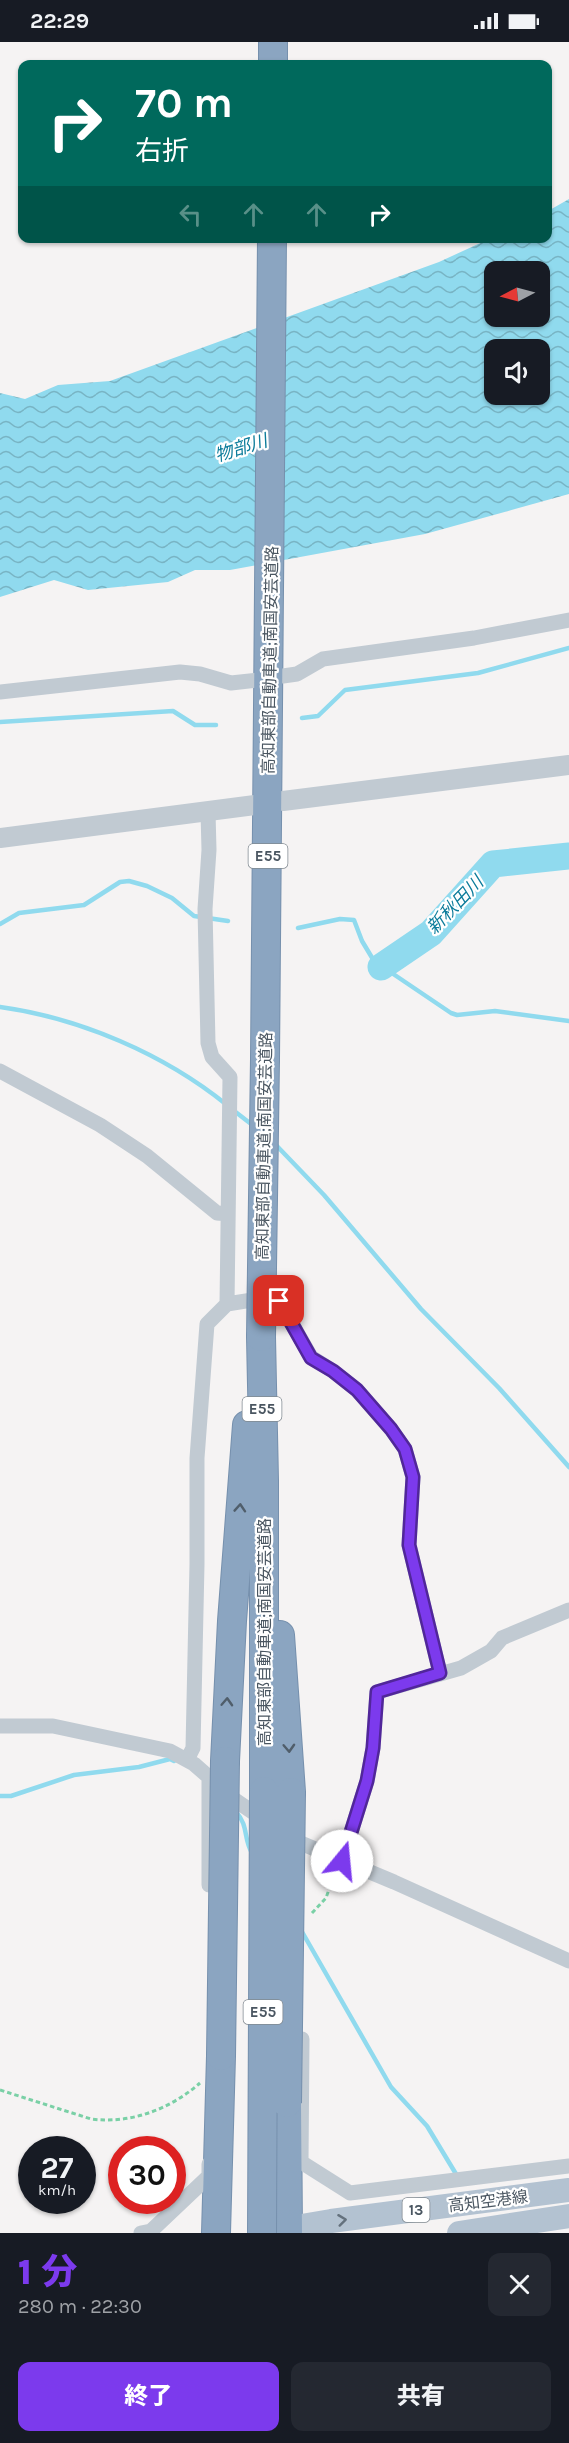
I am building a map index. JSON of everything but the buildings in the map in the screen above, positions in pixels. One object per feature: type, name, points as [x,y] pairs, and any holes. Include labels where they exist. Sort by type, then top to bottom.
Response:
[{"type":"highway","points":[[273,42],[273,60]]},
{"type":"highway","name":"高知東部自動車道;南国安芸道路","points":[[272,243],[277,665],[265,1059],[261,1337],[264,1481],[283,1660],[277,1792]]},
{"type":"highway","points":[[216,2233],[217,1768],[231,1632],[246,1432],[261,1337]]},
{"type":"highway","points":[[276,2232],[287,2103],[277,1792]]},
{"type":"highway","name":"E55","points":[[276,2232],[277,1792]]},
{"type":"main road","name":"高知空港線","points":[[276,2232],[569,2190]]},
{"type":"main road","name":"高知空港線","points":[[459,2233],[569,2216]]},
{"type":"street","points":[[277,665],[297,674],[322,659],[474,638],[569,620]]},
{"type":"street","points":[[0,692],[180,672],[200,674],[231,683],[258,680]]},
{"type":"street","points":[[283,801],[569,765]]},
{"type":"street","points":[[0,838],[255,805]]},
{"type":"street","points":[[208,812],[209,850],[205,909],[208,1043],[212,1057],[230,1077],[227,1304]]},
{"type":"street","points":[[0,1071],[100,1125],[147,1156],[217,1213],[228,1214]]},
{"type":"street","points":[[187,1760],[192,1748],[197,1587],[196,1458],[207,1324],[227,1304],[271,1297],[279,1301],[311,1358],[333,1371],[357,1390],[405,1449],[413,1477],[409,1545],[440,1673]]},
{"type":"street","points":[[340,1860],[367,1781],[374,1740],[377,1692],[475,1661],[491,1651],[502,1638],[569,1610]]},
{"type":"street","points":[[0,1726],[53,1726],[170,1751],[187,1760],[217,1768],[235,1800],[303,1844],[569,1961]]},
{"type":"street","points":[[303,1844],[301,2162],[350,2193],[569,2166]]},
{"type":"street","points":[[141,2233],[151,2231],[209,2176],[215,2065]]},
{"type":"path","points":[[303,1919],[326,1898],[340,1860]]},
{"type":"path","points":[[0,2090],[91,2119],[140,2116],[184,2097],[215,2065]]},
{"type":"water","name":"物部川","points":[[569,199],[569,494],[425,534],[230,570],[195,570],[168,582],[88,590],[54,580],[0,597],[0,393],[25,399],[58,385],[110,381],[439,262],[480,243],[552,243],[552,209]]},
{"type":"waterway","points":[[302,718],[318,716],[345,690],[478,673],[569,648]]},
{"type":"waterway","points":[[0,722],[173,711],[195,725],[216,725]]},
{"type":"waterway","name":"新秋田川","points":[[381,967],[431,933],[493,864],[569,856]]},
{"type":"waterway","points":[[0,924],[19,913],[84,905],[120,882],[129,881],[147,886],[172,898],[194,916],[228,921]]},
{"type":"waterway","points":[[298,928],[340,919],[354,920],[362,941],[374,961],[451,1013],[457,1015],[495,1011],[569,1021]]},
{"type":"waterway","points":[[0,1007],[60,1020],[120,1041],[176,1070],[227,1105]]},
{"type":"waterway","points":[[233,1110],[255,1127]]},
{"type":"waterway","points":[[275,1144],[324,1195],[421,1309],[499,1388],[569,1467]]},
{"type":"waterway","points":[[0,1796],[11,1796],[74,1775],[139,1767],[170,1759],[174,1761]]},
{"type":"waterway","points":[[236,1812],[243,1822],[252,1853]]},
{"type":"waterway","points":[[301,1930],[391,2087],[427,2126],[456,2174]]},
{"type":"route","points":[[279,1301],[311,1358],[333,1371],[357,1390],[375,1409],[405,1449],[411,1463],[413,1477],[409,1545],[440,1673],[377,1692],[373,1748],[367,1781],[342,1861]]}]
